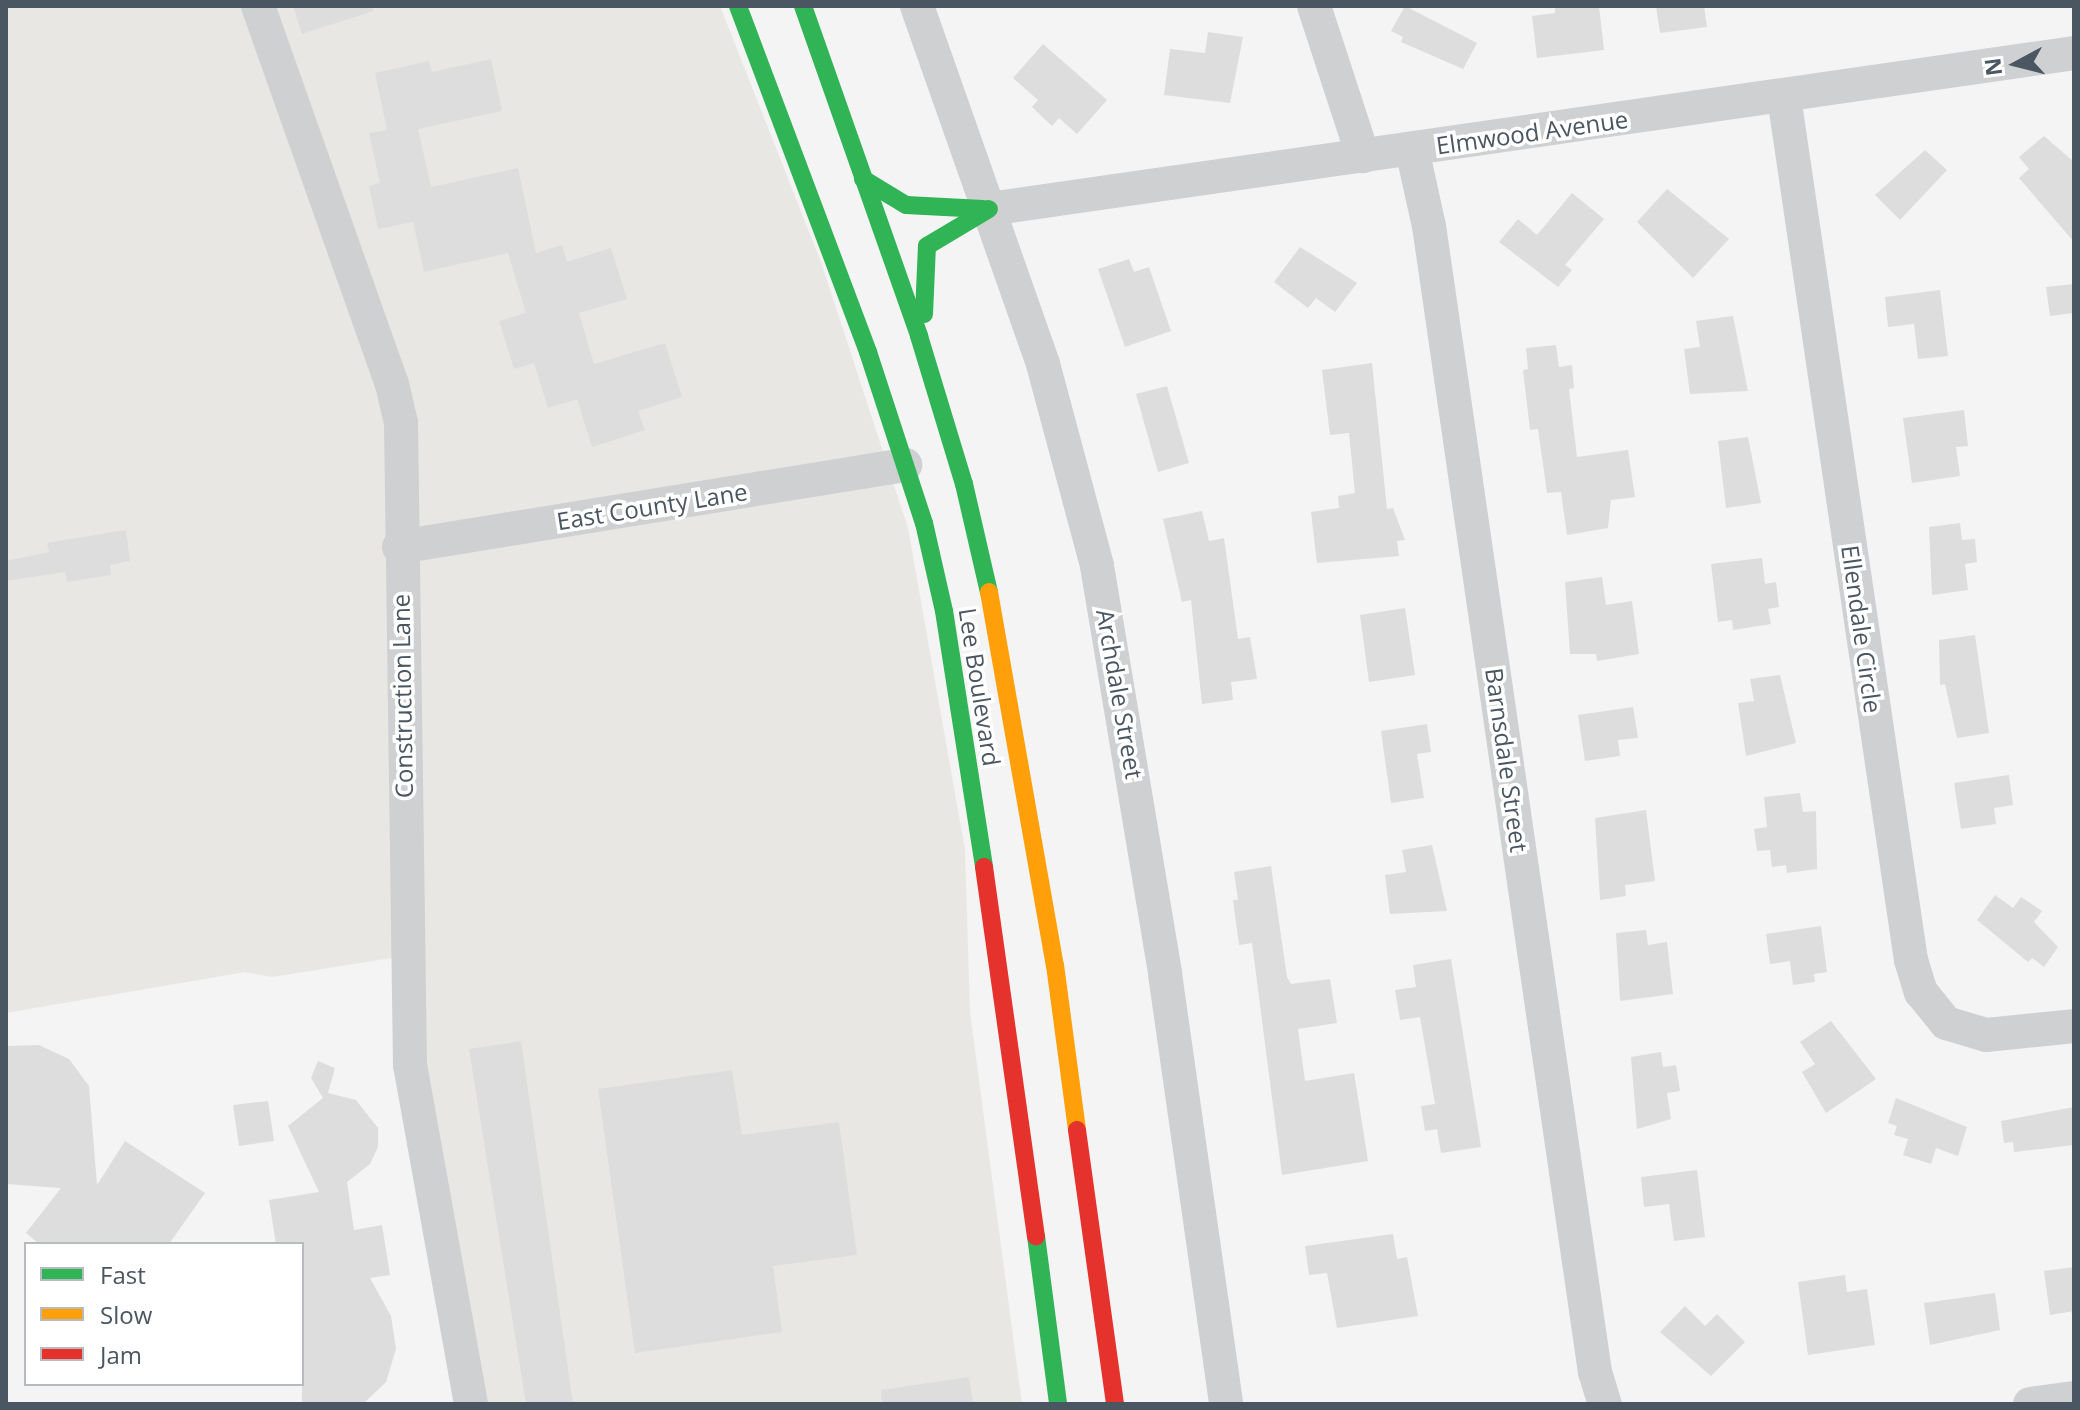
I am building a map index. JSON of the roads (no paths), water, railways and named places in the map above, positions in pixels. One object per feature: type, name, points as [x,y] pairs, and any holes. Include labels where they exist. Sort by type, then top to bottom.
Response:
[{"type":"main road","name":"Lee Boulevard","points":[[738,6],[905,465],[944,611],[1008,1023],[1058,1404]]},
{"type":"main road","name":"Lee Boulevard","points":[[803,6],[955,451],[1014,721],[1055,965],[1115,1404]]},
{"type":"main road","points":[[787,20],[819,51]]},
{"type":"main road","points":[[863,179],[892,201],[915,207],[989,209]]},
{"type":"main road","points":[[924,353],[923,255],[940,236],[989,209]]},
{"type":"main road","points":[[905,465],[955,451]]},
{"type":"main road","points":[[1008,1023],[1024,1029],[1028,1039]]},
{"type":"main road","points":[[1062,1181],[1089,1225]]},
{"type":"street","name":"Construction Lane","points":[[258,6],[392,384],[401,422],[399,547],[410,1065],[471,1404]]},
{"type":"street","name":"Archdale Street","points":[[917,6],[1043,364],[1097,566],[1160,944],[1226,1404]]},
{"type":"street","points":[[1314,6],[1363,156]]},
{"type":"street","name":"Elmwood Avenue","points":[[989,209],[2074,53]]},
{"type":"street","name":"Ellendale Circle","points":[[1784,97],[1911,960],[1921,992],[1946,1023],[1986,1035],[2074,1026]]},
{"type":"street","name":"Barnsdale Street","points":[[1412,149],[1429,226],[1600,1388]]},
{"type":"street","name":"East County Lane","points":[[399,547],[905,465]]},
{"type":"street","points":[[2030,1404],[2074,1398]]}]
